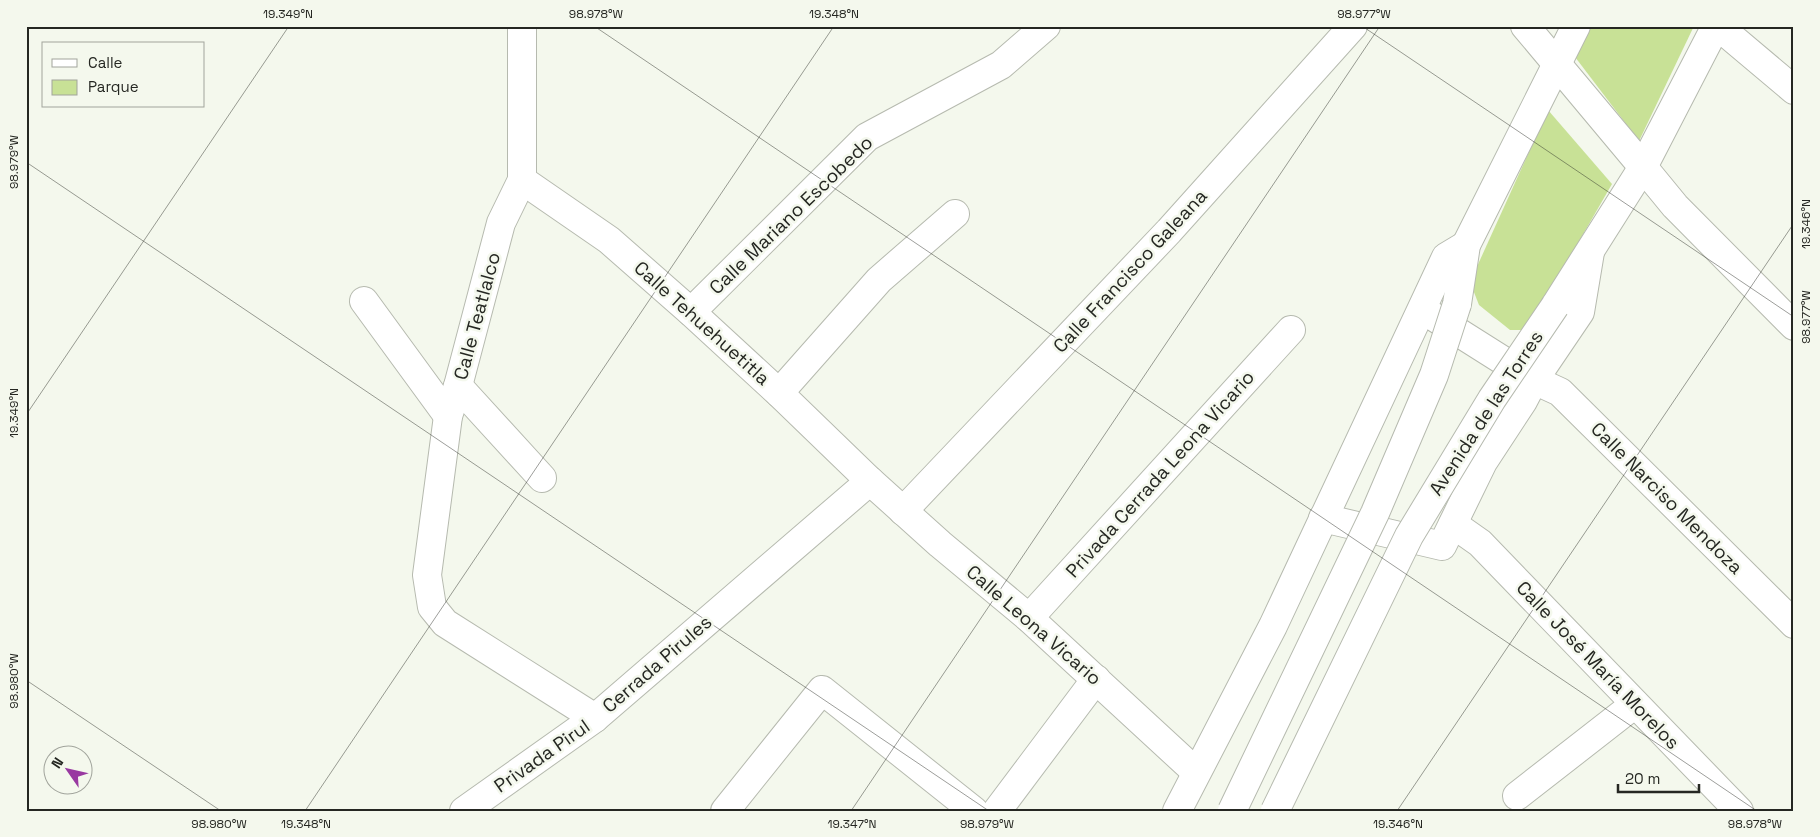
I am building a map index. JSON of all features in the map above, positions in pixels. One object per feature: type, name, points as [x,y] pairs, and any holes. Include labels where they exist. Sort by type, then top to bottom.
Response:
[{"type":"street","name":"Calle Teatlalco","points":[[432,607],[427,575],[448,416],[458,386],[501,223],[522,180],[522,26]]},
{"type":"street","name":"Calle Mariano Escobedo","points":[[691,312],[867,137],[1001,65],[1046,26]]},
{"type":"street","name":"Calle Francisco Galeana","points":[[903,511],[1169,230],[1354,26]]},
{"type":"street","points":[[1525,26],[1675,206],[1794,326]]},
{"type":"street","points":[[1232,811],[1375,513],[1434,374],[1457,304],[1466,245],[1576,26]]},
{"type":"street","points":[[1717,26],[1794,90]]},
{"type":"street","name":"Avenida de las Torres","points":[[1275,811],[1408,536],[1492,399],[1555,306],[1643,167],[1717,26]]},
{"type":"street","name":"Calle Tehuehuetitla","points":[[522,180],[609,240],[780,394],[870,481]]},
{"type":"street","points":[[780,394],[879,280],[956,214]]},
{"type":"street","points":[[1177,811],[1273,626],[1446,256],[1466,245]]},
{"type":"street","points":[[1323,518],[1442,546],[1483,462],[1523,401],[1534,380],[1580,312],[1590,252]]},
{"type":"street","points":[[364,301],[448,416]]},
{"type":"street","name":"Calle Narciso Mendoza","points":[[1421,309],[1534,380],[1560,392],[1794,624]]},
{"type":"street","name":"Privada Cerrada Leona Vicario","points":[[1029,618],[1291,330]]},
{"type":"street","points":[[458,386],[542,478]]},
{"type":"street","name":"Calle Leona Vicario","points":[[870,481],[1029,618],[1196,772]]},
{"type":"street","name":"Cerrada Pirules","points":[[432,607],[445,624],[595,718],[870,481]]},
{"type":"street","name":"Calle José María Morelos","points":[[1453,524],[1480,543],[1739,811]]},
{"type":"street","points":[[997,811],[1096,679]]},
{"type":"street","points":[[725,811],[822,690],[974,811]]},
{"type":"street","points":[[1517,796],[1635,704]]},
{"type":"street","name":"Privada Pirul","points":[[464,811],[595,718]]},
{"type":"green space","points":[[1585,26],[1694,26],[1639,141],[1572,53]]},
{"type":"green space","points":[[1548,110],[1612,184],[1528,330],[1510,330],[1479,305],[1470,282]]}]
